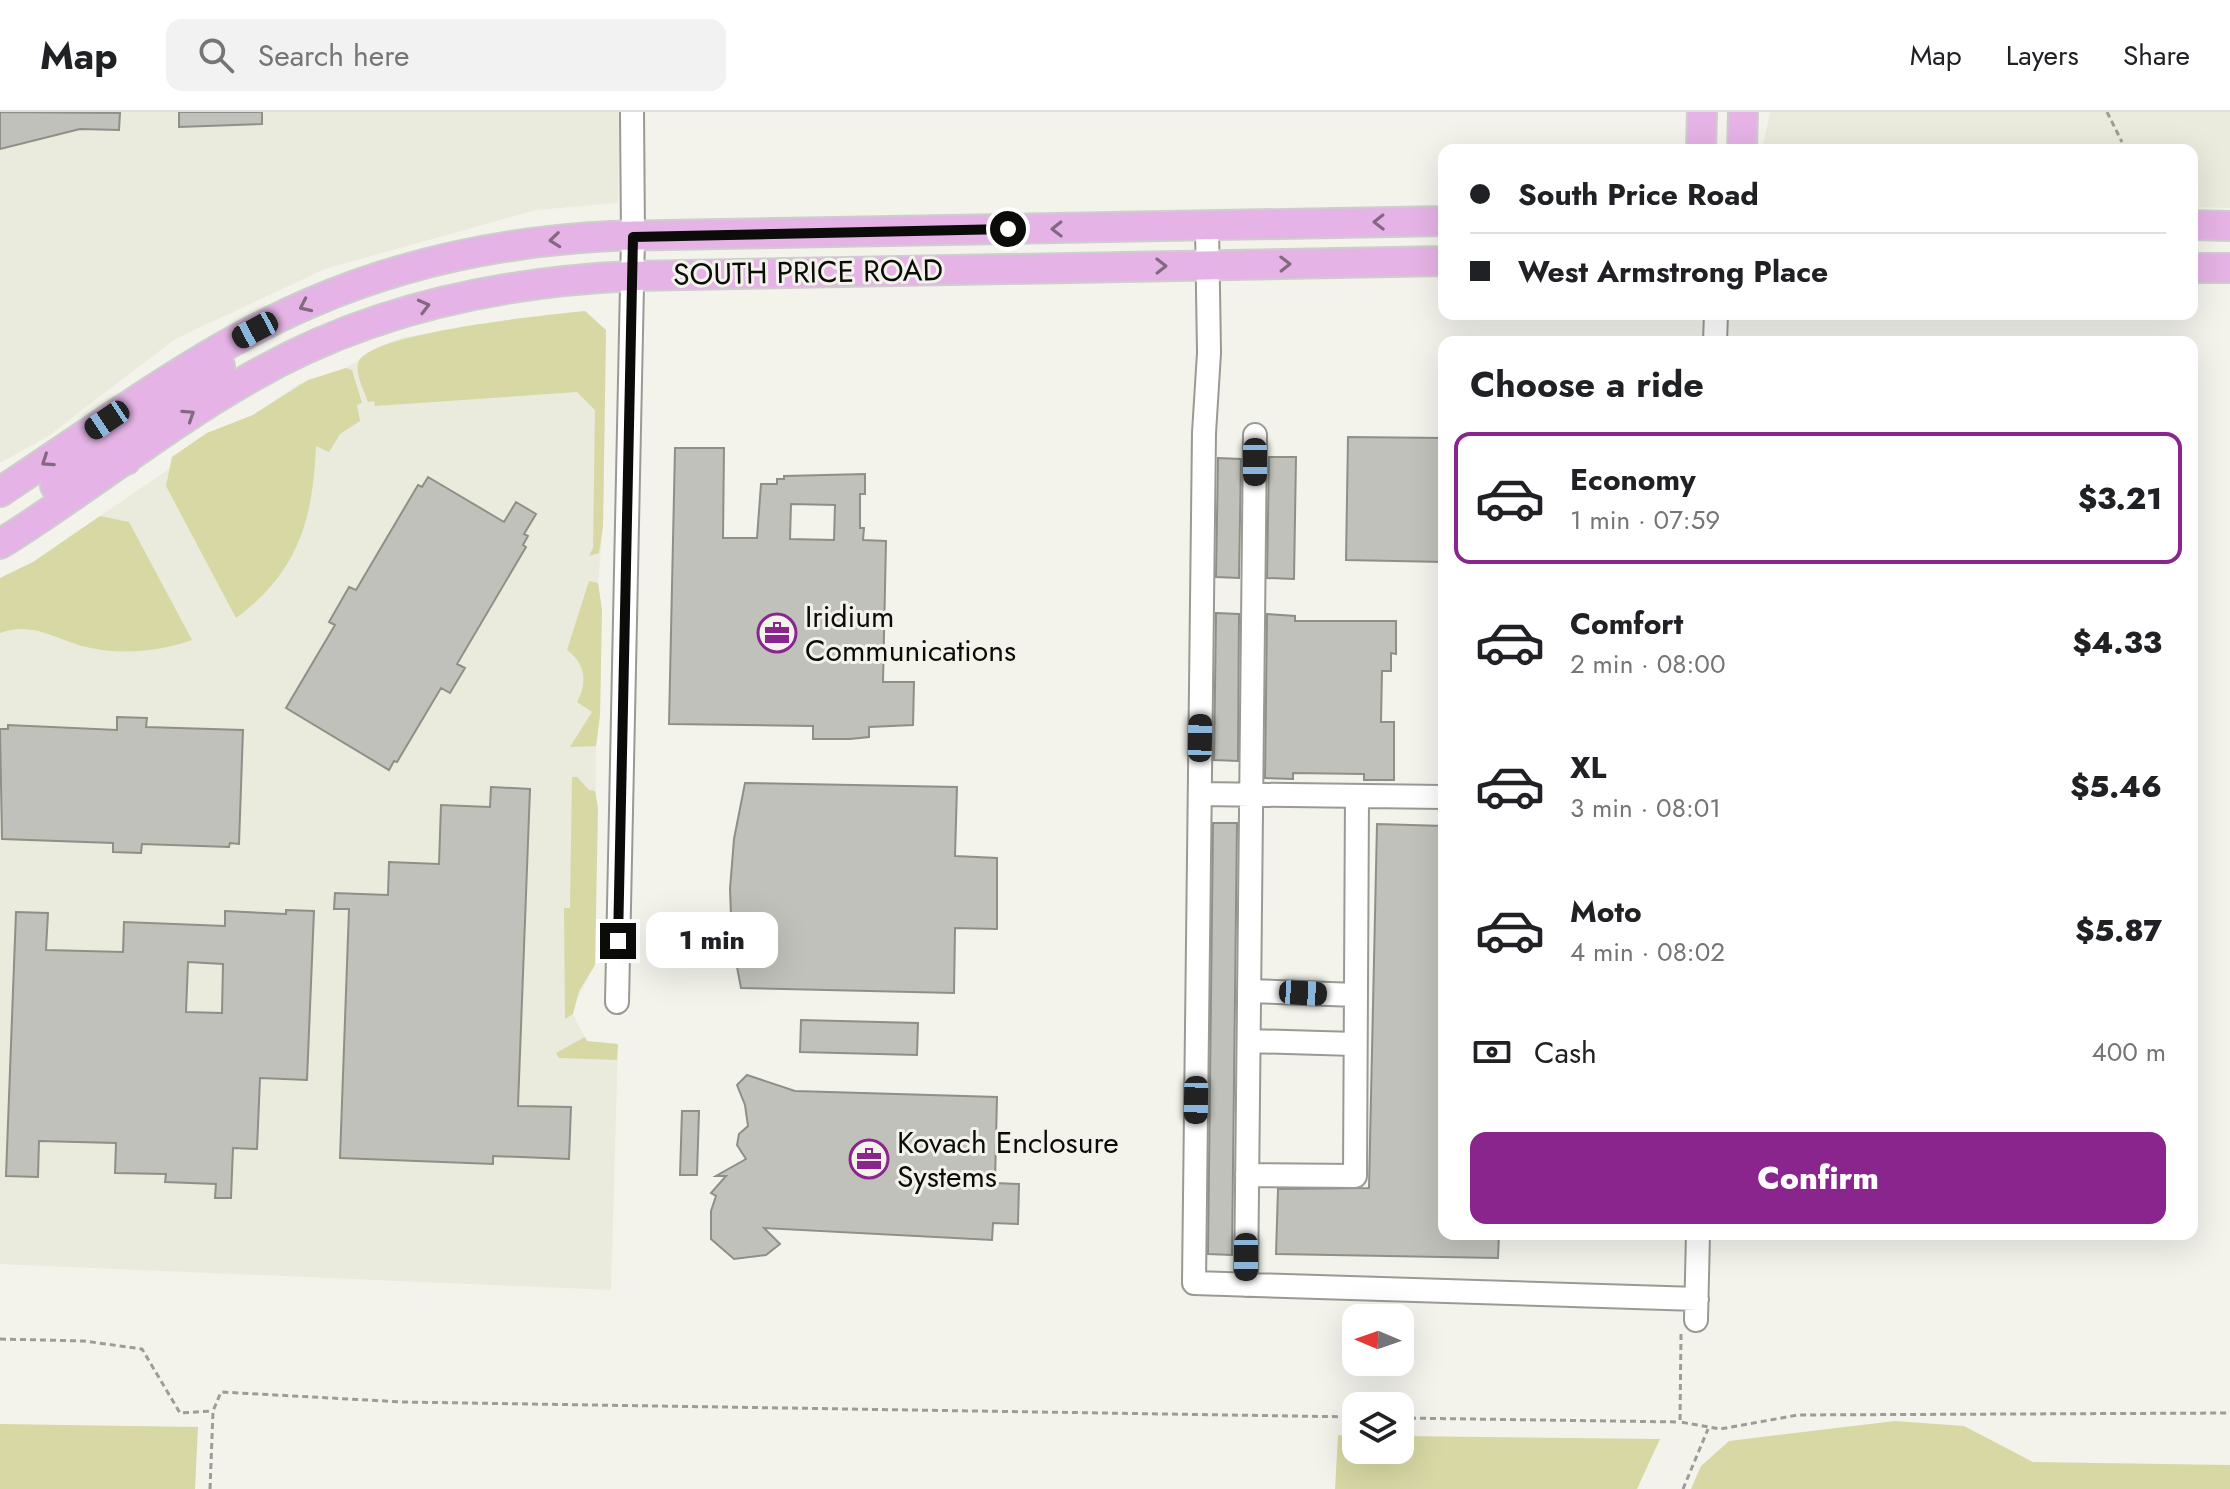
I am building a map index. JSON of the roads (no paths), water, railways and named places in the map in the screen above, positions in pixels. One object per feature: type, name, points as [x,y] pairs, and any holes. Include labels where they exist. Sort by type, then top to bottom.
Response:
[{"type":"main road","points":[[1701,144],[1702,112]]},
{"type":"main road","points":[[1742,144],[1743,112]]},
{"type":"main road","name":"SOUTH PRICE ROAD","points":[[0,492],[201,360],[312,302],[452,257],[521,243],[633,237],[1438,221]]},
{"type":"main road","points":[[2198,225],[2230,226]]},
{"type":"main road","name":"SOUTH PRICE ROAD","points":[[0,544],[249,378],[322,341],[389,315],[461,296],[524,285],[632,276],[1438,261]]},
{"type":"main road","points":[[2198,268],[2230,268]]},
{"type":"main road","points":[[126,460],[123,441],[127,435],[208,378],[255,330]]},
{"type":"main road","points":[[0,527],[90,458],[97,449],[98,437],[94,429]]},
{"type":"street","points":[[617,1002],[633,237],[632,112]]},
{"type":"street","points":[[1207,226],[1194,1283],[1697,1309],[1698,1240]]},
{"type":"street","points":[[1246,1285],[1255,435]]},
{"type":"street","points":[[1200,794],[1438,797]]},
{"type":"street","points":[[1247,1175],[1355,1176],[1357,796]]},
{"type":"street","points":[[1249,991],[1356,995]]},
{"type":"street","points":[[1249,1041],[1355,1044]]},
{"type":"place","name":"Iridium Communications","points":[[777,633]]},
{"type":"place","name":"Kovach Enclosure Systems","points":[[869,1159]]}]
